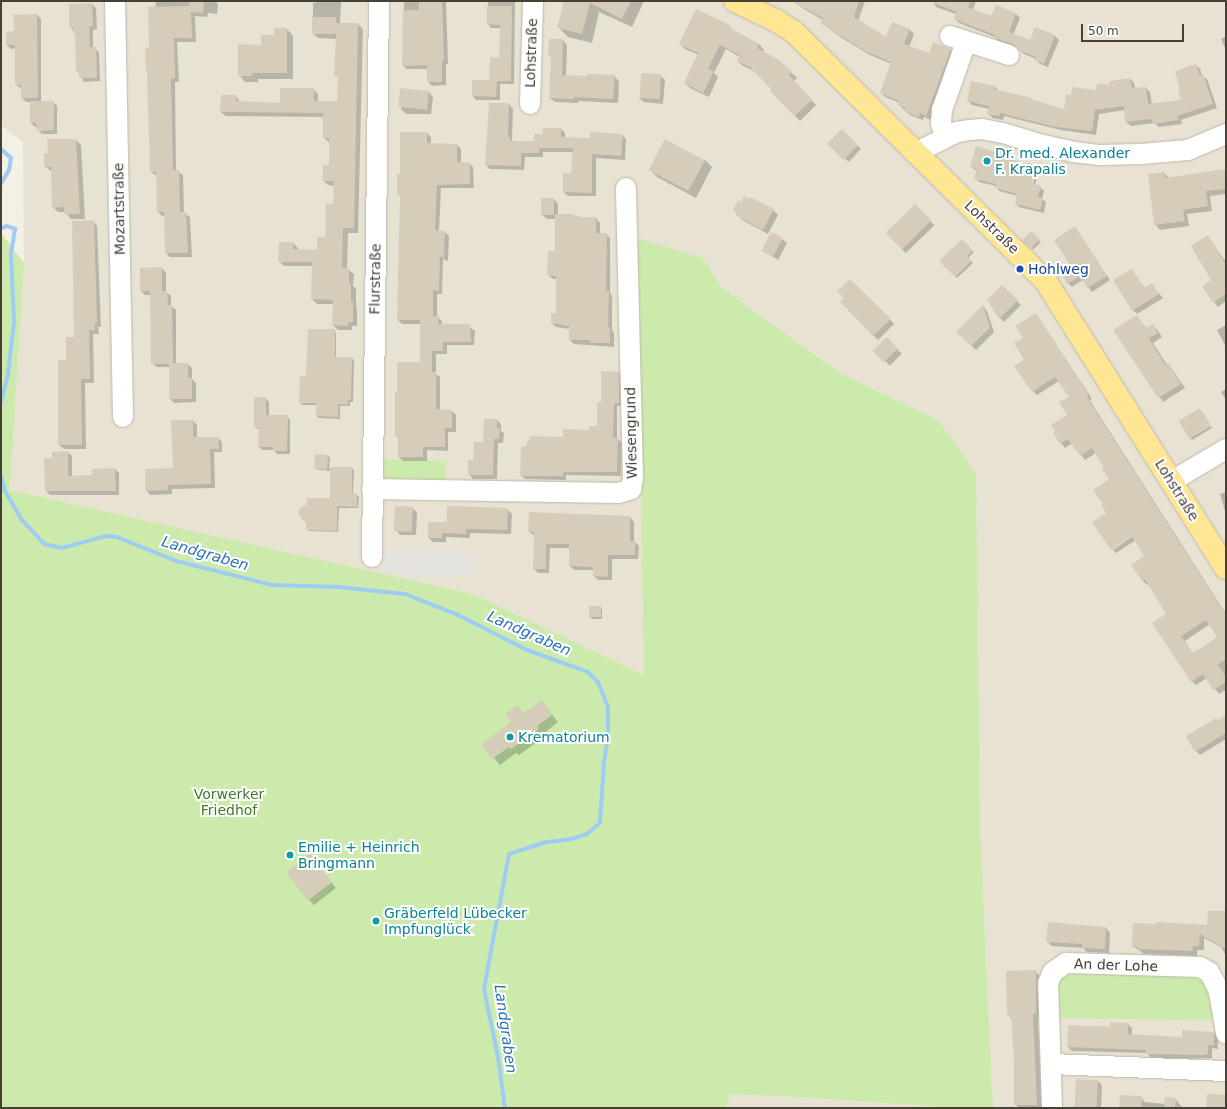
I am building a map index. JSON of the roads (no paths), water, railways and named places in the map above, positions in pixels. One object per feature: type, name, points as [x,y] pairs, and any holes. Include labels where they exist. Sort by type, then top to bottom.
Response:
[{"type":"main road","name":"Lohstraße","points":[[735,1],[777,21],[794,32],[1045,280],[1226,568]]},
{"type":"street","name":"Mozartstraße","points":[[115,1],[123,417]]},
{"type":"street","name":"Flurstraße","points":[[372,557],[379,1]]},
{"type":"street","name":"Lohstraße","points":[[530,104],[533,1]]},
{"type":"street","points":[[945,137],[941,123],[942,110],[958,39],[1009,55]]},
{"type":"street","points":[[915,153],[957,132],[982,130],[1003,132],[1039,144],[1074,152],[1134,154],[1188,150],[1226,134]]},
{"type":"street","name":"Wiesengrund","points":[[372,489],[619,493],[631,489],[633,478],[626,188]]},
{"type":"street","points":[[1172,481],[1226,449]]},
{"type":"street","name":"An der Lohe","points":[[1052,1108],[1048,983],[1053,972],[1066,963],[1200,967],[1209,972],[1219,992],[1226,1033]]},
{"type":"street","points":[[1051,1064],[1226,1071]]},
{"type":"waterway","name":"Landgraben","points":[[1,149],[11,158],[9,170],[1,184]]},
{"type":"waterway","name":"Landgraben","points":[[1,228],[7,226],[15,229],[11,255],[14,322],[8,374],[1,402]]},
{"type":"waterway","name":"Landgraben","points":[[1,476],[5,491],[22,520],[44,544],[62,548],[106,536],[117,537],[176,561],[272,585],[338,587],[405,594],[458,615],[527,650],[588,672],[598,682],[608,707],[608,737],[604,762],[600,823],[587,834],[572,839],[546,842],[509,854],[484,989],[498,1057],[505,1108]]},
{"type":"place","name":"Dr. med. Alexander F. Krapalis","points":[[987,161]]},
{"type":"place","name":"Hohlweg","points":[[1020,269]]},
{"type":"place","name":"Krematorium","points":[[510,737]]},
{"type":"place","name":"Emilie + Heinrich Bringmann","points":[[290,855]]},
{"type":"place","name":"Gräberfeld Lübecker Impfunglück","points":[[376,921]]},
{"type":"park label","name":"Vorwerker Friedhof","points":[[229,802]]}]
